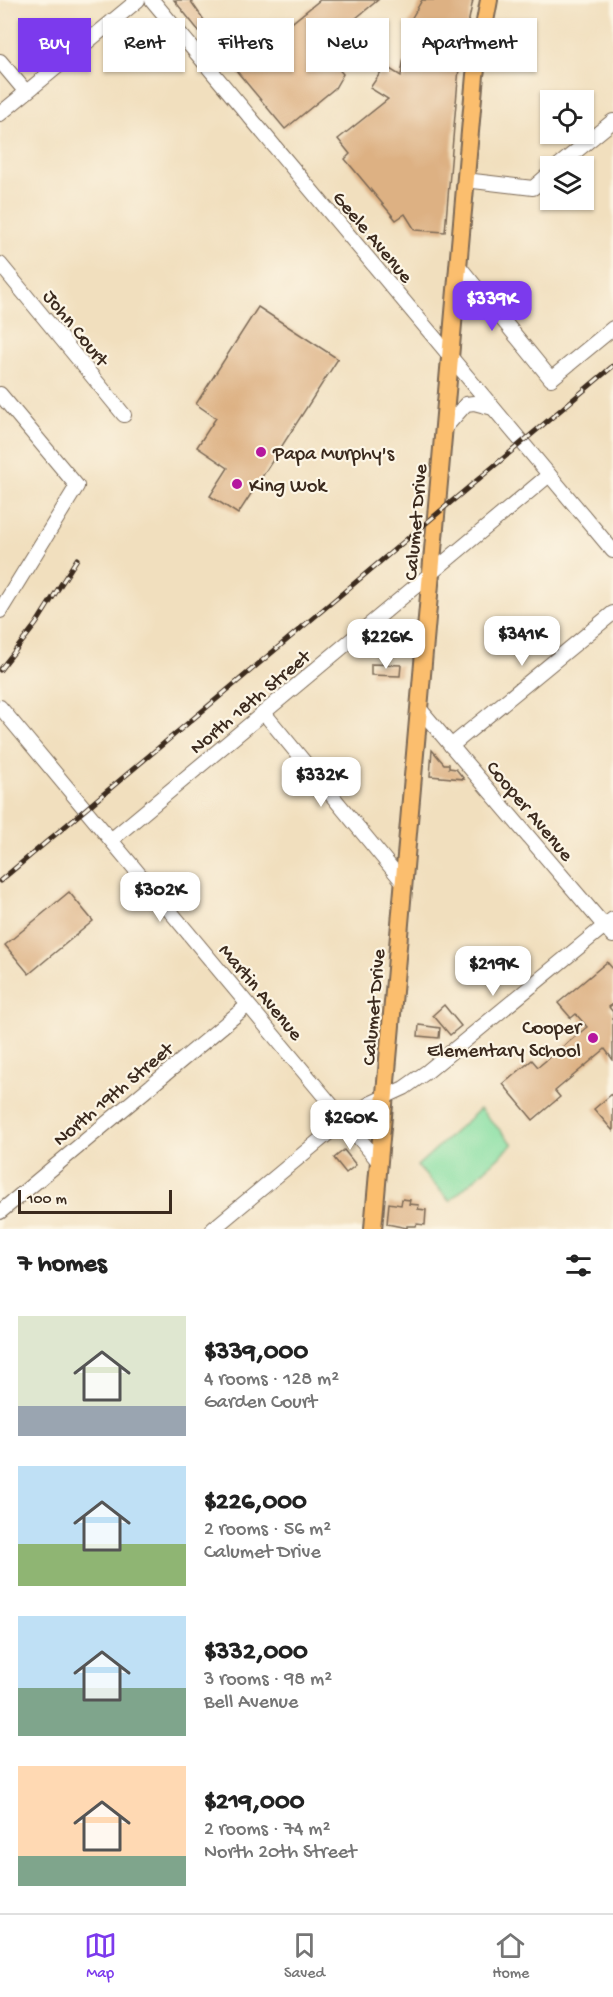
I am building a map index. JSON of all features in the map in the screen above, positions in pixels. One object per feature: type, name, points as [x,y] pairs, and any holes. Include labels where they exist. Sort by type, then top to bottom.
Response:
[{"type":"main road","name":"Calumet Drive","points":[[373,1229],[474,75],[489,0]]},
{"type":"street","points":[[0,114],[138,0]]},
{"type":"street","name":"Geele Avenue","points":[[152,0],[450,358],[611,544]]},
{"type":"street","points":[[0,61],[26,92]]},
{"type":"street","points":[[570,156],[613,120]]},
{"type":"street","points":[[465,180],[533,188],[540,182]]},
{"type":"street","name":"John Court","points":[[0,264],[124,415]]},
{"type":"street","points":[[458,265],[551,379],[613,328]]},
{"type":"street","points":[[0,394],[77,486],[0,611]]},
{"type":"street","points":[[444,429],[466,404],[474,403],[493,408]]},
{"type":"street","name":"North 18th Street","points":[[111,840],[549,475]]},
{"type":"street","points":[[451,746],[613,613]]},
{"type":"street","name":"Martin Avenue","points":[[0,707],[379,1162]]},
{"type":"street","name":"Cooper Avenue","points":[[419,708],[610,927]]},
{"type":"street","points":[[264,713],[404,882]]},
{"type":"street","points":[[213,1229],[344,1120],[385,1096],[404,1088],[428,1071],[610,927]]},
{"type":"street","name":"North 19th Street","points":[[0,1212],[248,1005]]},
{"type":"green space","points":[[480,1109],[513,1144],[450,1201],[417,1166]]},
{"type":"building","points":[[174,0],[190,0],[203,18],[197,18],[197,29]]},
{"type":"building","points":[[320,0],[378,0],[356,18],[306,18],[306,72],[341,72],[343,74],[335,88],[285,129],[238,72],[294,72],[294,21]]},
{"type":"building","points":[[422,0],[473,0],[469,18],[412,18]]},
{"type":"building","points":[[389,68],[401,76],[402,72],[459,72],[445,232],[415,230],[405,214],[396,220],[345,159],[350,154],[338,139],[388,99],[370,88],[381,72],[389,72]]},
{"type":"building","points":[[258,307],[338,359],[238,514],[210,496],[228,468],[197,447],[216,418],[196,404]]},
{"type":"building","points":[[371,664],[401,665],[400,676],[371,675]]},
{"type":"building","points":[[432,750],[444,764],[449,764],[449,768],[456,769],[464,779],[430,776]]},
{"type":"building","points":[[69,892],[93,921],[29,974],[5,945]]},
{"type":"building","name":"Cooper Elementary School","points":[[607,962],[613,969],[613,1004],[609,1007],[613,1012],[613,1060],[605,1049],[555,1091],[560,1097],[533,1120],[503,1084],[532,1060],[538,1067],[587,1027],[576,1014],[571,1018],[558,1003]]},
{"type":"building","points":[[444,1005],[461,1026],[450,1035],[433,1015]]},
{"type":"building","points":[[419,1025],[440,1028],[439,1038],[418,1036]]},
{"type":"building","name":"Cooper Elementary School","points":[[613,1093],[613,1131],[594,1109]]},
{"type":"building","points":[[344,1150],[356,1165],[346,1173],[334,1158]]},
{"type":"building","points":[[402,1199],[410,1200],[409,1204],[419,1205],[418,1209],[426,1210],[425,1225],[417,1224],[407,1226],[407,1228],[387,1224],[389,1203],[401,1205]]},
{"type":"railway","points":[[0,881],[613,366]]},
{"type":"railway","points":[[0,670],[36,624],[77,559]]},
{"type":"place","name":"Papa Murphy's","points":[[261,452]]},
{"type":"place","name":"King Wok","points":[[237,484]]},
{"type":"place","name":"Cooper Elementary School","points":[[593,1038]]}]
